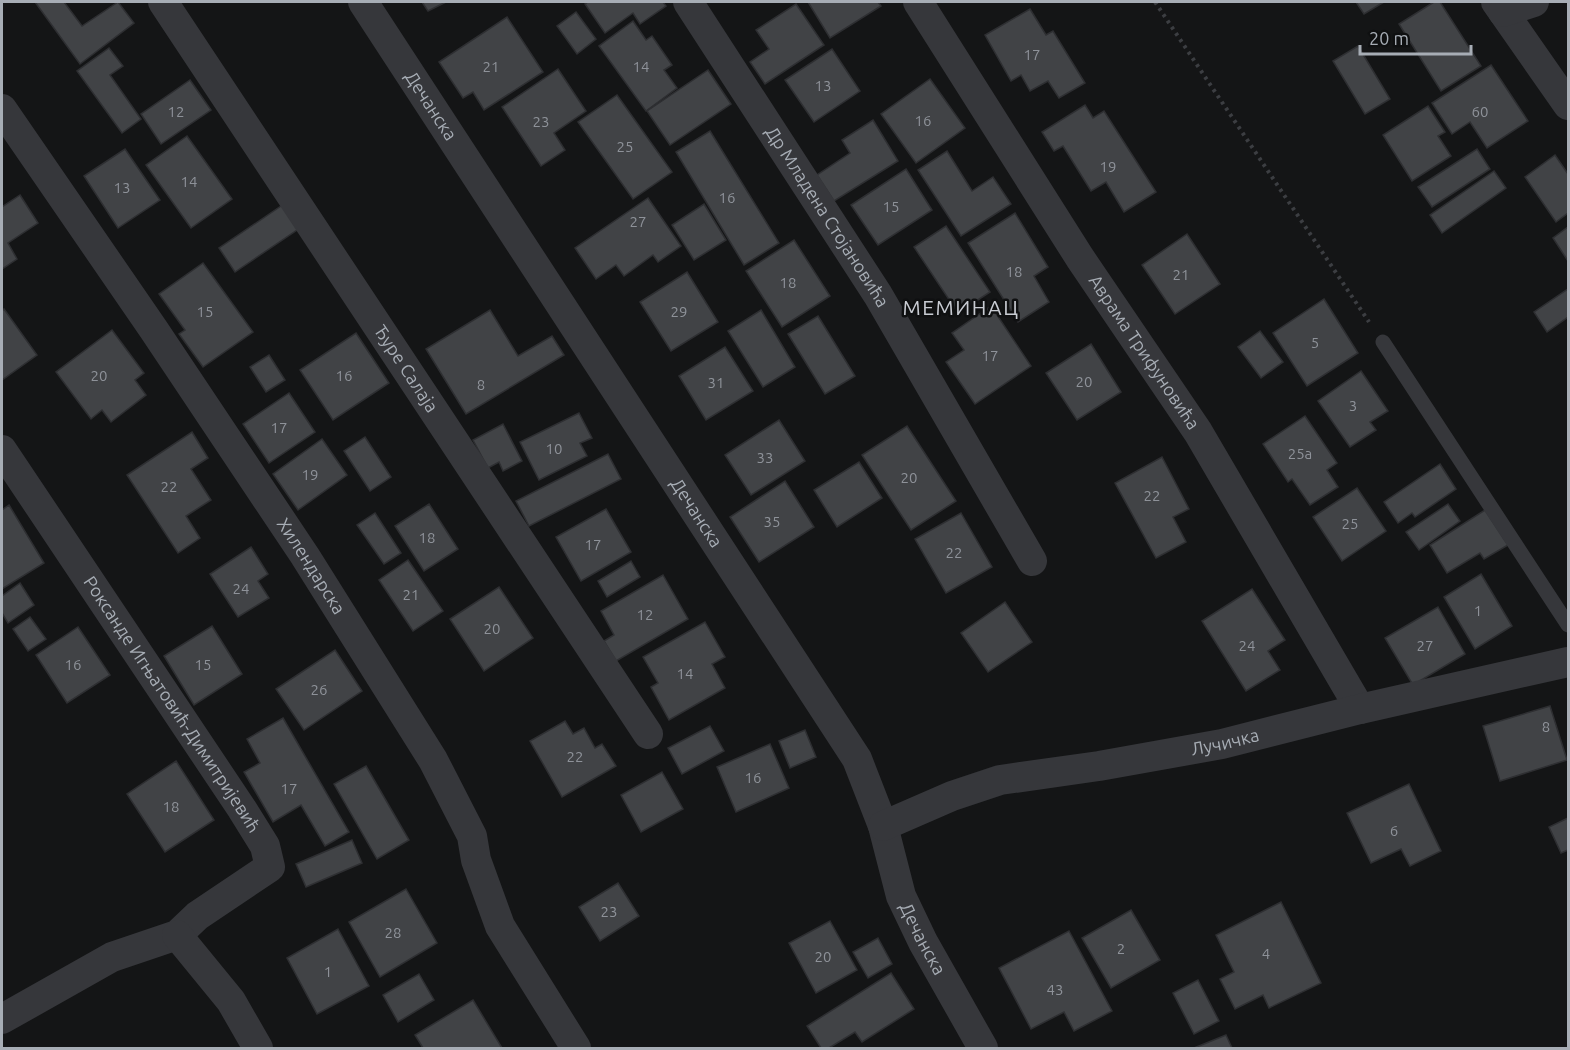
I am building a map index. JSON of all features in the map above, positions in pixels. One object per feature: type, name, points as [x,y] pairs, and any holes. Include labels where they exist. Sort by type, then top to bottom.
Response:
[{"type":"street","name":"Ђуре Салаја","points":[[164,2],[648,734]]},
{"type":"street","name":"Дечанска","points":[[363,2],[857,759],[883,826],[901,896],[923,942],[983,1048]]},
{"type":"street","name":"Др Младена Стојановића","points":[[688,2],[878,295],[1032,561]]},
{"type":"street","name":"Аврама Трифуновића","points":[[918,2],[1080,258],[1198,432],[1360,709]]},
{"type":"street","points":[[1534,2],[1499,7],[1569,105]]},
{"type":"street","name":"Хилендарска","points":[[2,109],[154,330],[305,556],[433,760],[472,836],[480,871],[500,926],[576,1048]]},
{"type":"street","name":"Роксанде Игњатовић-Димитријевић","points":[[2,450],[265,846],[270,867],[198,916],[177,935]]},
{"type":"street","name":"Лучичка","points":[[883,826],[952,796],[1000,780],[1099,766],[1222,744],[1360,709],[1569,662]]},
{"type":"street","points":[[2,1019],[112,957],[177,935],[231,1001],[258,1048]]},
{"type":"lane","points":[[1383,342],[1569,625]]},
{"type":"path","points":[[1155,2],[1383,342]]},
{"type":"building","points":[[35,2],[64,2],[82,26],[118,2],[134,23],[80,64]]},
{"type":"building","points":[[422,2],[446,2],[428,11]]},
{"type":"building","points":[[588,2],[663,2],[666,6],[640,24],[633,13],[605,33],[585,4]]},
{"type":"building","points":[[808,2],[878,2],[881,6],[830,38]]},
{"type":"building","points":[[1356,2],[1384,2],[1364,14]]},
{"type":"building","points":[[1434,2],[1440,2],[1481,66],[1441,91],[1399,24]]},
{"type":"building","points":[[796,4],[824,45],[765,84],[750,62],[769,49],[756,30]]},
{"type":"building","points":[[1030,9],[1046,35],[1053,31],[1085,83],[1059,98],[1048,81],[1030,91],[1021,75],[1011,81],[985,35]]},
{"type":"building","points":[[576,12],[596,39],[577,54],[557,26]]},
{"type":"building","points":[[507,17],[543,72],[484,110],[473,92],[463,98],[439,62]]},
{"type":"building","points":[[633,21],[646,40],[652,36],[672,65],[664,70],[677,88],[646,111],[599,46]]},
{"type":"building","points":[[1358,46],[1390,99],[1365,114],[1333,61]]},
{"type":"building","points":[[109,48],[123,66],[110,75],[141,119],[122,133],[77,71]]},
{"type":"building","points":[[832,49],[860,91],[814,122],[785,80]]},
{"type":"building","points":[[1491,65],[1528,121],[1487,148],[1470,122],[1452,134],[1432,103]]},
{"type":"building","points":[[558,69],[586,111],[554,133],[565,150],[541,166],[502,107]]},
{"type":"building","points":[[708,70],[731,104],[670,145],[647,111]]},
{"type":"building","points":[[930,79],[965,128],[916,163],[881,114]]},
{"type":"building","points":[[190,80],[211,110],[161,144],[141,114]]},
{"type":"building","points":[[617,95],[672,172],[633,199],[578,122]]},
{"type":"building","points":[[1085,105],[1093,118],[1104,111],[1156,192],[1124,212],[1106,182],[1091,191],[1063,146],[1054,151],[1042,132]]},
{"type":"building","points":[[1428,106],[1445,132],[1438,136],[1451,156],[1412,181],[1383,135]]},
{"type":"building","points":[[873,120],[898,161],[834,201],[817,175],[850,153],[842,140]]},
{"type":"building","points":[[710,131],[779,243],[744,265],[676,152]]},
{"type":"building","points":[[187,136],[232,199],[191,228],[146,165]]},
{"type":"building","points":[[125,149],[160,200],[118,228],[84,176]]},
{"type":"building","points":[[1477,149],[1490,169],[1432,207],[1418,187]]},
{"type":"building","points":[[947,151],[972,191],[993,177],[1011,204],[961,236],[918,170]]},
{"type":"building","points":[[1555,155],[1568,174],[1568,213],[1556,222],[1525,177]]},
{"type":"building","points":[[906,169],[932,210],[878,245],[851,205]]},
{"type":"building","points":[[1494,171],[1506,188],[1442,233],[1430,215]]},
{"type":"building","points":[[20,195],[38,223],[8,243],[17,259],[2,269],[2,207]]},
{"type":"building","points":[[648,198],[681,246],[658,262],[653,255],[624,276],[616,265],[596,279],[575,248]]},
{"type":"building","points":[[284,204],[300,228],[235,272],[219,248]]},
{"type":"building","points":[[704,204],[726,240],[694,260],[672,225]]},
{"type":"building","points":[[1015,213],[1048,267],[1034,276],[1049,302],[1018,322],[968,243]]},
{"type":"building","points":[[946,226],[990,292],[958,313],[914,247]]},
{"type":"building","points":[[1568,227],[1568,261],[1553,238]]},
{"type":"building","points":[[1187,234],[1220,284],[1175,314],[1142,265]]},
{"type":"building","points":[[794,240],[830,296],[782,327],[746,271]]},
{"type":"building","points":[[203,263],[253,332],[203,367],[179,334],[185,330],[159,294]]},
{"type":"building","points":[[687,272],[718,322],[671,351],[640,302]]},
{"type":"building","points":[[1568,289],[1568,317],[1547,332],[1534,312]]},
{"type":"building","points":[[1324,299],[1358,353],[1307,386],[1273,333]]},
{"type":"building","points":[[991,306],[1031,366],[975,404],[946,362],[964,350],[952,333]]},
{"type":"building","points":[[4,309],[37,355],[2,380],[2,311]]},
{"type":"building","points":[[490,310],[518,356],[552,336],[564,355],[466,414],[426,349]]},
{"type":"building","points":[[761,310],[795,367],[763,387],[728,331]]},
{"type":"building","points":[[818,316],[855,376],[825,394],[788,334]]},
{"type":"building","points":[[112,330],[144,373],[135,380],[146,395],[111,422],[102,410],[91,419],[56,372]]},
{"type":"building","points":[[1260,331],[1283,362],[1261,378],[1238,347]]},
{"type":"building","points":[[356,333],[389,383],[333,420],[300,370]]},
{"type":"building","points":[[1091,344],[1121,392],[1077,420],[1046,373]]},
{"type":"building","points":[[725,347],[753,391],[706,420],[679,376]]},
{"type":"building","points":[[269,355],[285,380],[266,392],[250,367]]},
{"type":"building","points":[[1361,371],[1388,411],[1370,422],[1376,430],[1350,447],[1318,401]]},
{"type":"building","points":[[289,393],[315,432],[269,463],[243,424]]},
{"type":"building","points":[[579,413],[592,438],[580,443],[587,456],[539,480],[520,442]]},
{"type":"building","points":[[1305,416],[1337,463],[1327,470],[1338,487],[1310,505],[1292,479],[1288,482],[1263,444]]},
{"type":"building","points":[[779,420],[805,461],[751,495],[725,455]]},
{"type":"building","points":[[503,424],[522,461],[503,471],[499,462],[488,468],[473,440]]},
{"type":"building","points":[[907,426],[956,501],[911,530],[862,455]]},
{"type":"building","points":[[192,432],[208,458],[191,469],[211,500],[186,516],[200,538],[178,553],[127,475]]},
{"type":"building","points":[[365,437],[391,477],[370,491],[344,451]]},
{"type":"building","points":[[322,439],[347,475],[298,510],[273,474]]},
{"type":"building","points":[[608,454],[621,479],[529,526],[516,501]]},
{"type":"building","points":[[1162,457],[1189,509],[1173,517],[1186,542],[1156,558],[1115,483]]},
{"type":"building","points":[[859,462],[882,498],[837,527],[814,490]]},
{"type":"building","points":[[1440,464],[1456,489],[1415,517],[1412,513],[1398,523],[1384,502]]},
{"type":"building","points":[[785,481],[814,527],[759,562],[730,517]]},
{"type":"building","points":[[1357,488],[1386,531],[1342,561],[1313,517]]},
{"type":"building","points":[[429,504],[458,549],[424,571],[395,526]]},
{"type":"building","points":[[1448,504],[1460,521],[1419,550],[1406,532]]},
{"type":"building","points":[[9,505],[44,563],[2,589],[2,510]]},
{"type":"building","points":[[606,509],[631,552],[581,581],[556,537]]},
{"type":"building","points":[[1485,510],[1508,545],[1484,559],[1480,553],[1447,573],[1430,545]]},
{"type":"building","points":[[375,513],[401,553],[384,564],[357,525]]},
{"type":"building","points":[[961,513],[992,567],[946,593],[915,539]]},
{"type":"building","points":[[251,547],[268,574],[258,581],[269,598],[238,617],[210,574]]},
{"type":"building","points":[[408,560],[443,611],[413,631],[379,580]]},
{"type":"building","points":[[631,561],[640,577],[607,597],[598,581]]},
{"type":"building","points":[[1481,574],[1512,626],[1475,649],[1444,597]]},
{"type":"building","points":[[663,575],[688,619],[616,661],[604,641],[614,635],[601,611]]},
{"type":"building","points":[[20,583],[34,605],[8,623],[2,613],[2,596]]},
{"type":"building","points":[[499,587],[533,638],[484,671],[450,619]]},
{"type":"building","points":[[1252,589],[1285,640],[1268,651],[1280,670],[1246,691],[1202,621]]},
{"type":"building","points":[[1005,602],[1032,642],[988,672],[961,633]]},
{"type":"building","points":[[1438,607],[1465,654],[1413,685],[1385,638]]},
{"type":"building","points":[[30,617],[46,639],[28,651],[13,629]]},
{"type":"building","points":[[705,622],[725,657],[712,664],[725,688],[669,720],[651,687],[658,683],[643,657]]},
{"type":"building","points":[[212,626],[242,674],[194,705],[164,656]]},
{"type":"building","points":[[78,627],[110,675],[67,703],[36,655]]},
{"type":"building","points":[[335,650],[362,691],[304,730],[276,689]]},
{"type":"building","points":[[1550,706],[1567,760],[1500,781],[1483,726]]},
{"type":"building","points":[[283,718],[349,832],[325,846],[301,805],[273,822],[244,772],[260,763],[247,739]]},
{"type":"building","points":[[565,721],[573,734],[584,728],[595,748],[602,744],[616,766],[562,797],[530,741]]},
{"type":"building","points":[[710,726],[724,751],[682,774],[668,748]]},
{"type":"building","points":[[805,730],[816,757],[790,768],[779,741]]},
{"type":"building","points":[[770,744],[789,788],[736,812],[717,767]]},
{"type":"building","points":[[176,761],[214,820],[165,852],[127,794]]},
{"type":"building","points":[[366,766],[409,840],[377,859],[334,784]]},
{"type":"building","points":[[662,772],[683,809],[641,832],[621,795]]},
{"type":"building","points":[[1409,784],[1441,851],[1410,866],[1401,849],[1371,863],[1347,813]]},
{"type":"building","points":[[1568,818],[1568,850],[1561,853],[1549,827]]},
{"type":"building","points":[[352,840],[362,863],[306,887],[296,864]]},
{"type":"building","points":[[618,883],[639,916],[600,941],[579,907]]},
{"type":"building","points":[[406,889],[437,943],[380,977],[349,922]]},
{"type":"building","points":[[1281,902],[1321,983],[1269,1008],[1263,995],[1235,1009],[1220,979],[1234,972],[1216,935]]},
{"type":"building","points":[[1131,910],[1160,960],[1111,988],[1082,938]]},
{"type":"building","points":[[830,921],[857,970],[816,993],[789,943]]},
{"type":"building","points":[[338,929],[369,986],[317,1014],[287,958]]},
{"type":"building","points":[[1069,931],[1112,1011],[1074,1031],[1064,1012],[1031,1029],[999,968]]},
{"type":"building","points":[[878,938],[892,964],[868,978],[853,952]]},
{"type":"building","points":[[891,973],[914,1009],[862,1042],[855,1032],[829,1048],[821,1048],[807,1026]]},
{"type":"building","points":[[419,974],[434,1000],[398,1022],[383,995]]},
{"type":"building","points":[[1198,980],[1219,1021],[1194,1034],[1173,993]]},
{"type":"building","points":[[473,1000],[502,1048],[423,1048],[415,1035]]},
{"type":"building","points":[[1226,1035],[1232,1048],[1194,1048]]},
{"type":"district","name":"МЕМИНАЦ","points":[[961,308]]}]
